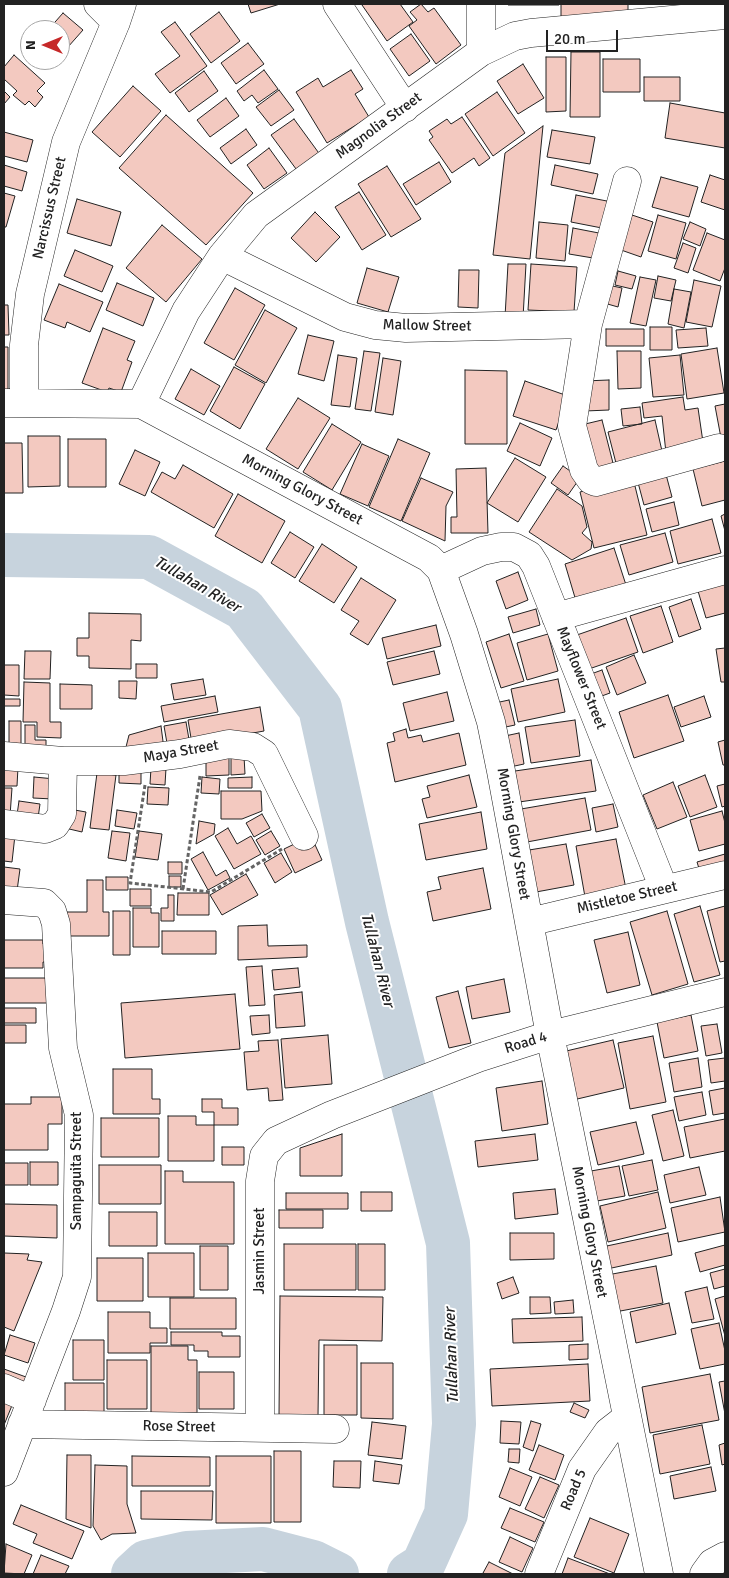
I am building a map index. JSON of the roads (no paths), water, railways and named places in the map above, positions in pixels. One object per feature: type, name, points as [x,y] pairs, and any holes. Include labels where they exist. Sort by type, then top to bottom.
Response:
[{"type":"street","points":[[337,4],[404,108]]},
{"type":"street","points":[[481,4],[482,52]]},
{"type":"street","name":"Narcissus Street","points":[[14,403],[29,303],[66,142],[112,10]]},
{"type":"street","name":"Magnolia Street","points":[[142,404],[186,311],[222,256],[256,215],[482,52],[507,40],[531,33],[646,13],[725,16]]},
{"type":"street","points":[[627,181],[588,324],[572,426],[584,470],[591,480],[596,482],[719,448]]},
{"type":"street","name":"Mallow Street","points":[[222,256],[345,317],[374,325],[406,328],[588,324]]},
{"type":"street","name":"Morning Glory Street","points":[[14,403],[142,404],[429,558],[441,570],[464,634],[491,722],[550,1035],[659,1574]]},
{"type":"street","name":"Mayflower Street","points":[[441,570],[482,550],[514,547],[529,555],[536,566],[664,889]]},
{"type":"street","points":[[556,617],[725,570]]},
{"type":"street","name":"Maya Street","points":[[4,756],[63,761],[146,759],[229,744],[242,744],[253,747],[264,754],[304,836]]},
{"type":"street","points":[[4,824],[44,829],[55,825],[62,814],[63,761]]},
{"type":"street","name":"Mistletoe Street","points":[[529,922],[725,875]]},
{"type":"street","name":"Sampaguita Street","points":[[4,900],[44,903],[52,911],[56,924],[63,1048],[79,1115],[77,1277],[66,1311],[4,1472]]},
{"type":"street","name":"Road 4","points":[[332,1114],[478,1058],[550,1035],[725,992]]},
{"type":"street","name":"Jasmin Street","points":[[260,1428],[260,1181],[264,1156],[276,1141],[332,1114]]},
{"type":"street","points":[[4,1388],[32,1400]]},
{"type":"street","name":"Road 5","points":[[539,1574],[582,1469],[608,1432],[626,1418]]},
{"type":"street","name":"Rose Street","points":[[22,1424],[335,1429]]},
{"type":"street","points":[[704,1574],[712,1563],[725,1556]]},
{"type":"waterway","name":"Tullahan River","points":[[4,555],[149,557],[244,609],[320,708],[367,922],[448,1243],[454,1424],[446,1514],[423,1565],[409,1574]]},
{"type":"waterway","name":"Tullahan River","points":[[133,1574],[146,1562],[187,1553],[263,1549],[313,1562],[337,1574]]}]
